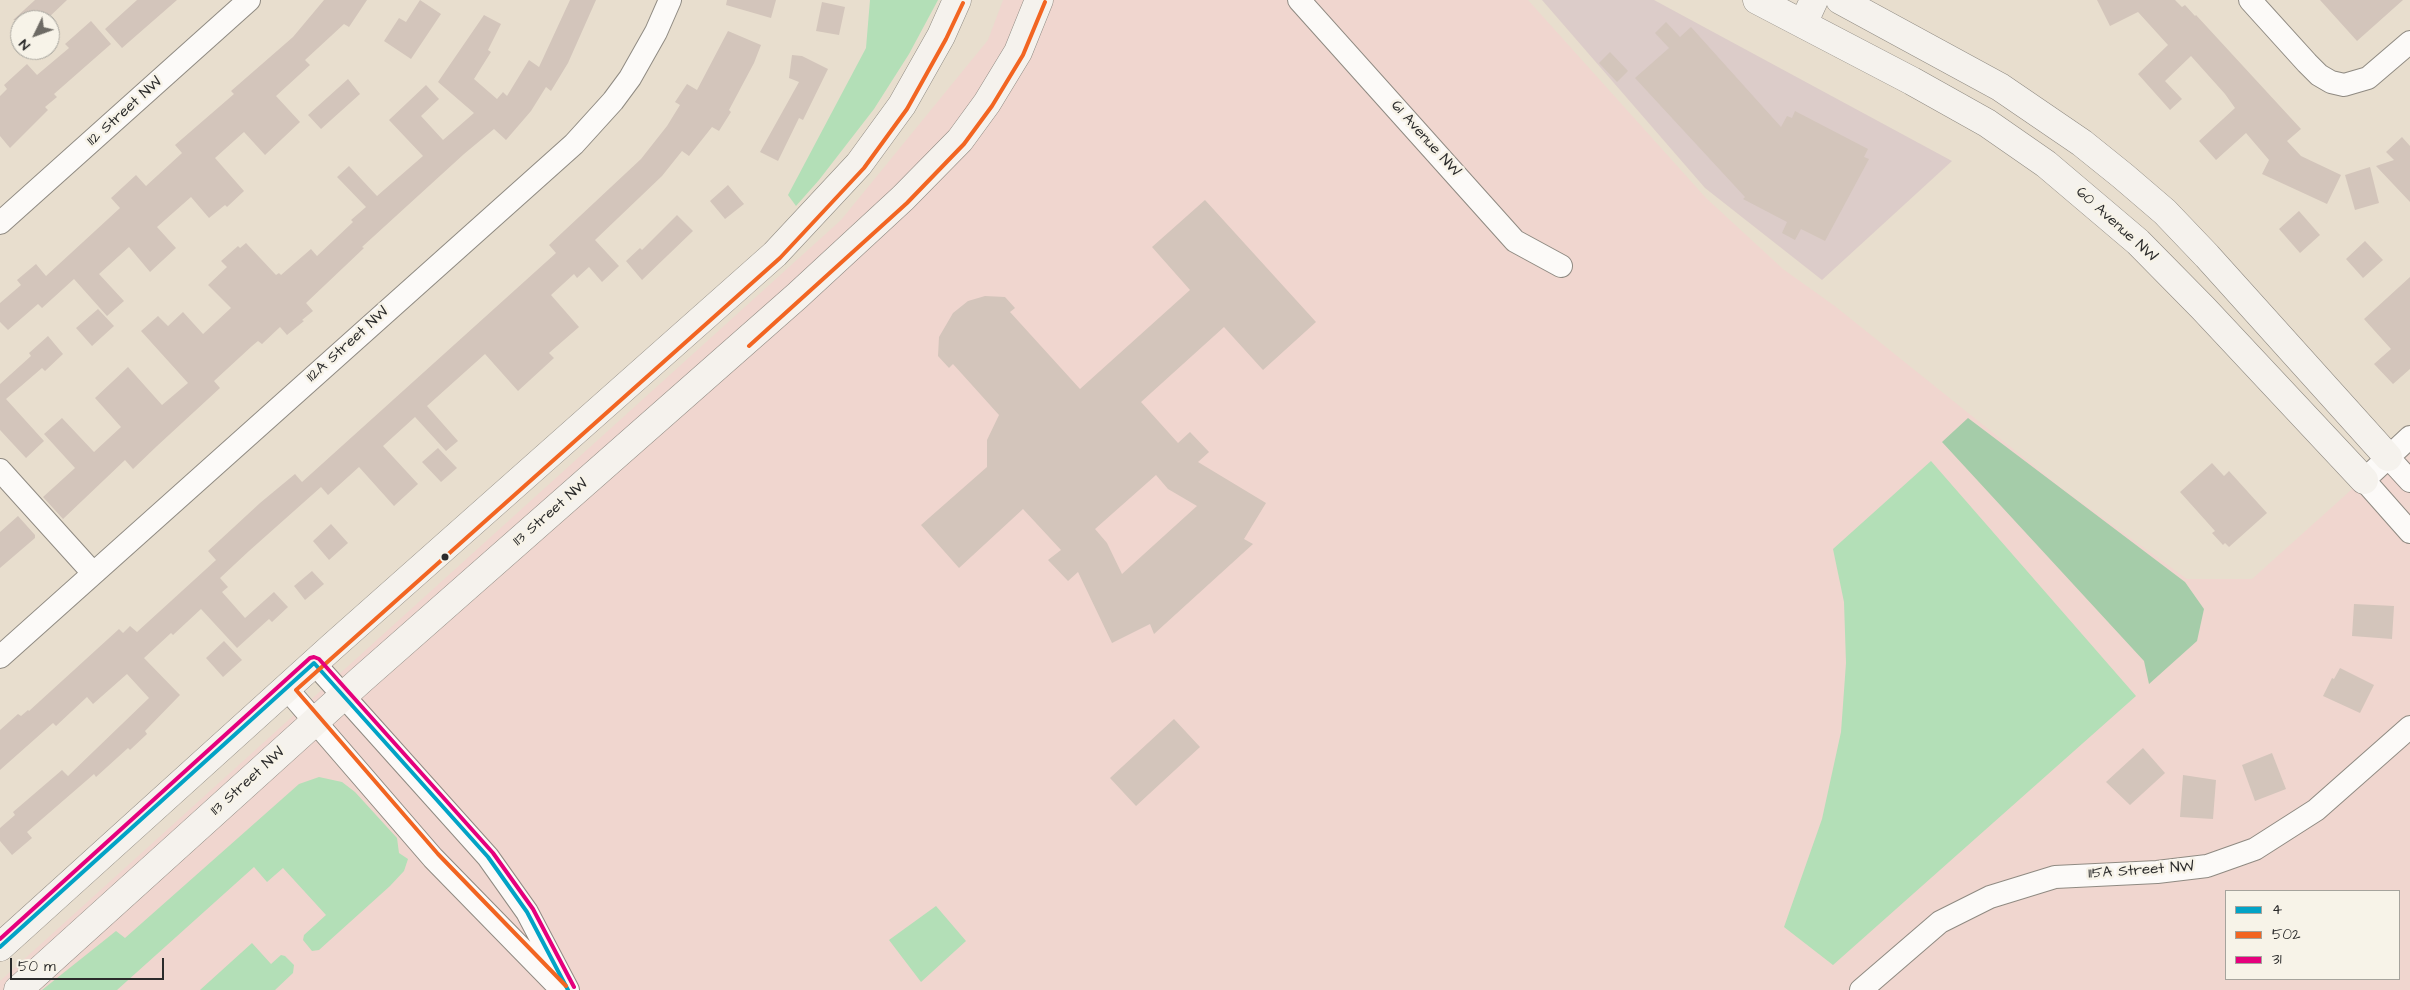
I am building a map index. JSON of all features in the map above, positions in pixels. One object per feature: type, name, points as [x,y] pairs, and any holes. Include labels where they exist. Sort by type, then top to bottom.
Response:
[{"type":"main road","points":[[0,948],[314,663],[775,254],[859,164],[902,105],[941,36],[957,0]]},
{"type":"main road","name":"113 Street NW","points":[[18,990],[343,696],[797,296],[903,198],[960,140],[987,103],[1018,52],[1039,0]]},
{"type":"main road","name":"60 Avenue NW","points":[[1757,0],[1808,12],[1987,123],[2046,164],[2090,199],[2138,242],[2203,308],[2364,480]]},
{"type":"main road","points":[[1840,0],[2000,87],[2082,143],[2124,176],[2165,212],[2207,256],[2388,457]]},
{"type":"street","name":"112 Street NW","points":[[0,223],[249,0]]},
{"type":"street","name":"61 Avenue NW","points":[[1299,0],[1515,241],[1561,266]]},
{"type":"street","points":[[2250,0],[2319,75],[2331,82],[2344,85],[2368,78],[2410,42]]},
{"type":"street","name":"112A Street NW","points":[[0,657],[574,144],[613,101],[630,78],[648,48],[669,4]]},
{"type":"street","points":[[2364,480],[2410,437]]},
{"type":"street","points":[[2388,457],[2410,481]]},
{"type":"street","points":[[0,470],[93,573]]},
{"type":"street","name":"60 Avenue NW","points":[[2364,480],[2410,532]]},
{"type":"street","points":[[314,663],[488,857],[527,912],[568,990]]},
{"type":"street","points":[[286,689],[434,858],[562,990]]},
{"type":"street","name":"115A Street NW","points":[[1861,990],[1940,922],[1990,896],[2055,877],[2157,872],[2200,867],[2255,849],[2316,810],[2410,727]]},
{"type":"shaded area","points":[[1003,0],[1528,0],[1706,198],[1783,269],[1836,307],[2063,489],[2187,579],[2252,579],[2410,437],[2410,990],[0,990],[0,981],[841,220],[988,40]]},
{"type":"shaded area","points":[[1542,0],[1654,0],[1952,161],[1822,280],[1705,188]]},
{"type":"green space","points":[[870,0],[938,0],[909,54],[874,109],[819,180],[796,206],[788,195],[866,48]]},
{"type":"green space","points":[[1968,418],[2185,582],[2204,609],[2197,641],[2149,684],[2144,661],[1942,442]]},
{"type":"green space","points":[[1931,461],[2136,696],[1833,965],[1784,927],[1822,819],[1841,732],[1846,663],[1844,602],[1833,549]]},
{"type":"green space","points":[[319,777],[342,782],[355,792],[397,838],[399,853],[408,859],[404,871],[390,886],[319,950],[312,951],[303,940],[304,935],[326,915],[283,868],[267,882],[254,867],[117,990],[42,990],[116,931],[125,938],[299,784]]},
{"type":"green space","points":[[936,906],[966,941],[921,982],[889,940]]},
{"type":"green space","points":[[252,943],[271,964],[281,955],[285,956],[294,965],[293,973],[275,990],[200,990]]},
{"type":"building","points":[[35,0],[67,0],[56,10],[24,10]]},
{"type":"building","points":[[137,0],[177,0],[122,48],[105,29]]},
{"type":"building","points":[[324,0],[367,0],[349,27],[344,24],[305,60],[310,65],[276,96],[300,122],[265,155],[244,132],[215,158],[244,191],[227,207],[225,205],[209,218],[191,197],[157,227],[176,248],[150,272],[129,247],[99,274],[124,301],[107,316],[74,279],[42,308],[38,304],[8,330],[0,322],[0,303],[21,285],[17,280],[36,264],[46,276],[120,208],[111,198],[136,175],[146,186],[182,153],[175,145],[234,94],[231,91],[293,37]]},
{"type":"building","points":[[420,0],[441,14],[411,59],[384,41],[399,18],[406,22]]},
{"type":"building","points":[[570,0],[596,0],[568,63],[551,91],[546,87],[531,111],[506,140],[494,129],[464,154],[362,247],[364,248],[306,303],[313,311],[302,320],[304,321],[287,335],[280,327],[262,344],[258,341],[214,381],[220,388],[133,469],[125,460],[63,519],[43,497],[75,468],[44,434],[62,418],[94,452],[121,427],[95,398],[128,367],[162,405],[188,383],[141,331],[158,316],[168,326],[183,312],[203,334],[231,308],[208,285],[227,267],[221,261],[238,246],[240,248],[246,243],[276,275],[279,273],[281,275],[311,249],[317,256],[366,207],[337,177],[349,166],[377,196],[423,156],[389,120],[426,85],[439,99],[421,116],[443,140],[474,113],[438,82],[484,15],[501,24],[488,50],[491,52],[474,79],[497,99],[503,92],[507,96],[529,60],[539,67]]},
{"type":"building","points":[[727,0],[776,0],[771,18],[726,5]]},
{"type":"building","points":[[2097,0],[2175,0],[2182,7],[2185,5],[2301,129],[2287,141],[2301,156],[2341,175],[2327,204],[2262,174],[2269,160],[2246,133],[2216,160],[2199,141],[2235,108],[2225,94],[2191,56],[2165,81],[2182,99],[2170,110],[2138,74],[2168,45],[2138,12],[2110,26]]},
{"type":"building","points":[[2320,0],[2403,0],[2357,41]]},
{"type":"building","points":[[822,2],[845,7],[839,35],[816,31]]},
{"type":"building","points":[[91,21],[111,44],[54,94],[57,97],[45,107],[48,110],[10,148],[0,136],[0,96],[7,89],[4,85],[27,64],[37,75],[55,60],[60,60],[60,56],[69,48],[65,44]]},
{"type":"building","points":[[1666,22],[1680,37],[1691,27],[1781,127],[1787,116],[1792,118],[1795,111],[1868,149],[1864,157],[1869,159],[1825,241],[1801,229],[1795,240],[1782,233],[1787,222],[1743,199],[1745,197],[1635,78],[1669,48],[1655,33]]},
{"type":"building","points":[[728,31],[761,45],[754,63],[729,110],[731,112],[719,131],[712,127],[689,156],[682,151],[662,176],[595,240],[619,266],[602,282],[589,267],[577,278],[574,274],[551,295],[579,327],[549,353],[554,358],[518,391],[485,354],[427,406],[458,441],[446,451],[415,417],[383,446],[418,484],[394,506],[359,467],[328,495],[321,487],[249,551],[220,578],[228,587],[222,592],[245,618],[274,592],[288,607],[272,622],[269,619],[237,648],[201,609],[173,635],[171,633],[144,658],[180,695],[145,731],[147,734],[130,750],[128,748],[96,777],[94,774],[27,832],[32,838],[12,855],[0,841],[0,828],[15,815],[13,812],[62,770],[68,776],[149,698],[127,674],[93,704],[87,697],[56,726],[53,723],[0,770],[0,730],[18,714],[21,716],[29,711],[119,629],[123,633],[130,626],[137,632],[216,560],[208,551],[260,503],[295,474],[302,482],[556,253],[549,245],[641,159],[667,126],[680,105],[675,102],[687,84],[697,90]]},
{"type":"building","points":[[1610,52],[1628,71],[1617,82],[1599,63]]},
{"type":"building","points":[[792,55],[802,56],[828,69],[803,120],[799,118],[778,161],[760,152],[799,82],[789,78]]},
{"type":"building","points":[[348,79],[360,94],[321,129],[308,115]]},
{"type":"building","points":[[2402,137],[2410,146],[2410,202],[2376,166],[2394,160],[2386,152]]},
{"type":"building","points":[[2370,167],[2379,203],[2355,210],[2345,175]]},
{"type":"building","points":[[728,185],[744,204],[725,219],[710,201]]},
{"type":"building","points":[[1205,200],[1316,322],[1263,370],[1224,327],[1141,402],[1178,443],[1190,432],[1209,452],[1198,462],[1266,503],[1244,539],[1253,544],[1154,634],[1150,624],[1112,643],[1078,572],[1068,581],[1048,560],[1061,550],[1023,509],[959,568],[921,525],[987,467],[987,440],[999,415],[953,364],[949,368],[938,356],[939,337],[953,313],[968,301],[985,296],[1005,297],[1015,308],[1010,312],[1080,389],[1190,290],[1152,247]],"holes":[[[1156,475],[1168,489],[1197,506],[1122,574],[1107,543],[1095,529]]]},
{"type":"building","points":[[2299,211],[2320,235],[2300,253],[2279,229]]},
{"type":"building","points":[[677,215],[693,231],[642,280],[626,261],[640,248],[642,250]]},
{"type":"building","points":[[2365,241],[2383,260],[2363,278],[2346,259]]},
{"type":"building","points":[[2410,277],[2410,369],[2393,384],[2374,364],[2391,349],[2364,319]]},
{"type":"building","points":[[98,309],[114,326],[92,346],[76,328]]},
{"type":"building","points":[[48,336],[63,354],[45,371],[42,368],[6,399],[44,441],[26,458],[0,430],[0,384],[31,356],[29,353]]},
{"type":"building","points":[[438,448],[457,468],[441,482],[422,462]]},
{"type":"building","points":[[2212,463],[2224,476],[2229,471],[2267,513],[2229,547],[2225,543],[2223,545],[2212,533],[2215,531],[2180,492]]},
{"type":"building","points":[[18,516],[35,535],[35,538],[0,568],[0,532]]},
{"type":"building","points":[[331,524],[348,543],[329,560],[313,541]]},
{"type":"building","points":[[312,571],[324,584],[305,600],[294,586]]},
{"type":"building","points":[[2354,604],[2394,606],[2392,639],[2352,636]]},
{"type":"building","points":[[224,641],[242,660],[223,677],[206,658]]},
{"type":"building","points":[[2340,668],[2374,685],[2360,713],[2323,696],[2332,678],[2334,679]]},
{"type":"building","points":[[1174,719],[1200,747],[1136,806],[1110,778]]},
{"type":"building","points":[[2143,748],[2165,773],[2130,805],[2106,782]]},
{"type":"building","points":[[2272,753],[2286,789],[2255,801],[2242,765]]},
{"type":"building","points":[[2183,775],[2216,780],[2213,819],[2180,817]]},
{"type":"transit line","name":"502","points":[[749,346],[907,203],[964,144],[992,106],[1023,55],[1045,2]]},
{"type":"transit line","name":"502","points":[[566,986],[438,854],[296,690],[780,258],[864,168],[907,109],[946,39],[963,3]]},
{"type":"transit line","name":"31","points":[[0,939],[310,658],[314,657],[319,659],[493,853],[533,909],[574,987]]},
{"type":"transit line","name":"4","points":[[314,663],[488,857],[527,912],[568,990]]},
{"type":"transit line","name":"4","points":[[0,947],[314,663]]}]
